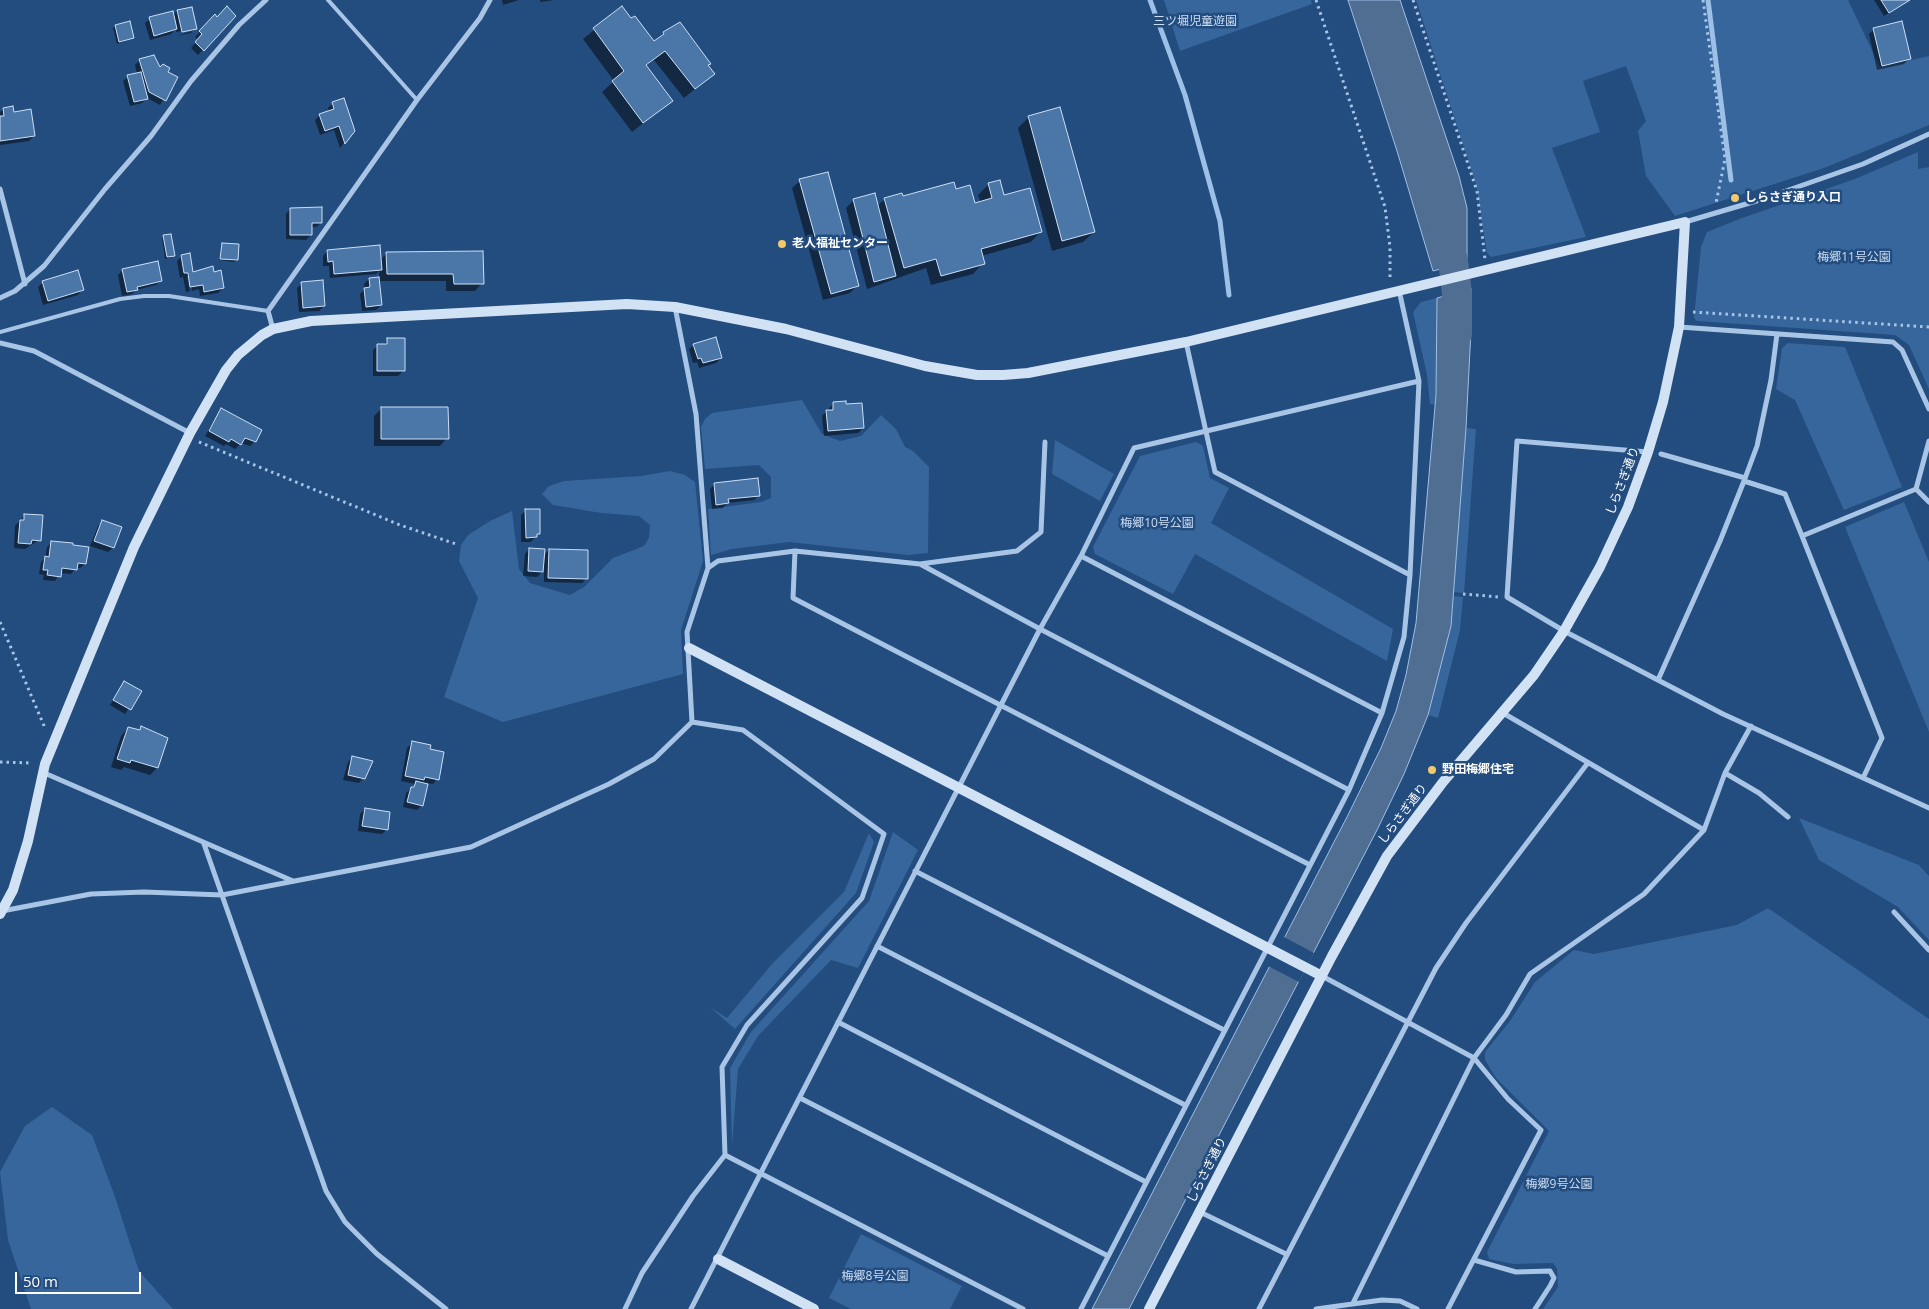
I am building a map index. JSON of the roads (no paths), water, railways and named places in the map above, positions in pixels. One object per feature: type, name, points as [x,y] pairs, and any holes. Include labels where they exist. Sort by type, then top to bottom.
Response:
[{"type":"street","points":[[0,298],[25,284],[44,266],[105,189],[151,136],[191,81],[239,24],[266,0]]},
{"type":"street","points":[[273,329],[268,311],[417,100],[480,18],[490,0]]},
{"type":"street","points":[[1,913],[13,890],[28,840],[44,768],[52,744],[134,547],[190,433],[226,370],[238,355],[273,329],[311,321],[627,304],[675,307],[786,329],[925,366],[977,375],[1028,373],[1186,342],[1685,222],[1863,164],[1929,134]]},
{"type":"street","points":[[0,189],[25,284]]},
{"type":"street","name":"しらさぎ通り","points":[[1150,1309],[1322,976],[1387,856],[1444,782],[1534,675],[1564,630],[1600,567],[1628,507],[1648,452],[1663,402],[1679,327],[1685,222]]},
{"type":"street","points":[[1081,1309],[1224,1030],[1272,950],[1382,714],[1404,637],[1410,575],[1419,381],[1395,292]]},
{"type":"street","points":[[1,913],[92,894],[144,892],[222,895],[471,847],[609,784],[654,759],[692,722],[687,632],[708,568],[696,414],[675,307]]},
{"type":"street","points":[[1679,327],[1893,342],[1902,350],[1929,408]]},
{"type":"street","points":[[1658,680],[1745,480],[1761,427],[1771,380],[1777,334]]},
{"type":"street","points":[[1186,342],[1215,472],[1410,575]]},
{"type":"street","points":[[0,343],[34,351],[190,433]]},
{"type":"street","points":[[691,1309],[1040,629],[1081,556],[1134,448],[1419,381]]},
{"type":"street","points":[[1648,452],[1517,441],[1507,597],[1658,680],[1750,726],[1929,808]]},
{"type":"street","points":[[1916,489],[1929,441]]},
{"type":"street","points":[[708,568],[718,561],[795,551],[920,564],[1017,552],[1041,532],[1045,442]]},
{"type":"street","points":[[1660,454],[1785,494],[1882,738],[1863,778]]},
{"type":"street","points":[[1802,536],[1916,489]]},
{"type":"street","points":[[1916,489],[1929,502]]},
{"type":"street","points":[[795,551],[793,598],[1310,865]]},
{"type":"street","points":[[1081,556],[1382,714]]},
{"type":"street","points":[[920,564],[1348,790]]},
{"type":"street","points":[[689,648],[1322,976],[1474,1058],[1508,1099],[1542,1130],[1448,1309]]},
{"type":"street","points":[[1503,713],[1587,764],[1704,830]]},
{"type":"street","points":[[625,1309],[647,1266],[693,1196],[725,1155],[722,1067],[747,1025],[862,898],[884,834],[742,730],[692,722]]},
{"type":"street","points":[[1353,1303],[1474,1058],[1506,1015],[1530,974],[1644,894],[1704,830],[1725,773],[1750,726]]},
{"type":"street","points":[[1258,1309],[1436,968],[1466,923],[1587,764]]},
{"type":"street","points":[[44,768],[204,844],[294,881]]},
{"type":"street","points":[[1725,773],[1759,793],[1788,817]]},
{"type":"street","points":[[204,844],[319,1174],[336,1209],[377,1254],[446,1309]]},
{"type":"street","points":[[915,871],[1224,1030]]},
{"type":"street","points":[[1894,912],[1929,950]]},
{"type":"street","points":[[877,946],[1185,1105]]},
{"type":"street","points":[[838,1022],[1146,1182]]},
{"type":"street","points":[[800,1098],[1108,1256]]},
{"type":"street","points":[[725,1155],[1023,1309]]},
{"type":"street","points":[[1200,1212],[1286,1254]]},
{"type":"street","points":[[718,1259],[814,1309]]},
{"type":"street","points":[[1474,1260],[1516,1272],[1550,1271],[1554,1278],[1535,1309]]},
{"type":"street","points":[[1316,1309],[1382,1300],[1400,1301],[1417,1309]]},
{"type":"lane","points":[[328,0],[417,100]]},
{"type":"lane","points":[[0,332],[120,299],[144,296],[196,300],[268,311]]},
{"type":"waterway","points":[[1150,0],[1185,95],[1220,221],[1229,295]]},
{"type":"waterway","points":[[1708,0],[1731,180]]},
{"type":"waterway","points":[[1443,226],[1453,261],[1457,293],[1457,333]]},
{"type":"place","name":"しらさぎ通り入口","points":[[1735,198]]},
{"type":"place","name":"老人福祉センター","points":[[782,244]]},
{"type":"place","name":"野田梅郷住宅","points":[[1432,770]]},
{"type":"park label","name":"三ツ堀児童遊園","points":[[1195,22]]},
{"type":"park label","name":"梅郷11号公園","points":[[1854,258]]},
{"type":"park label","name":"梅郷10号公園","points":[[1157,524]]},
{"type":"park label","name":"梅郷9号公園","points":[[1559,1185]]},
{"type":"park label","name":"梅郷8号公園","points":[[875,1277]]}]
